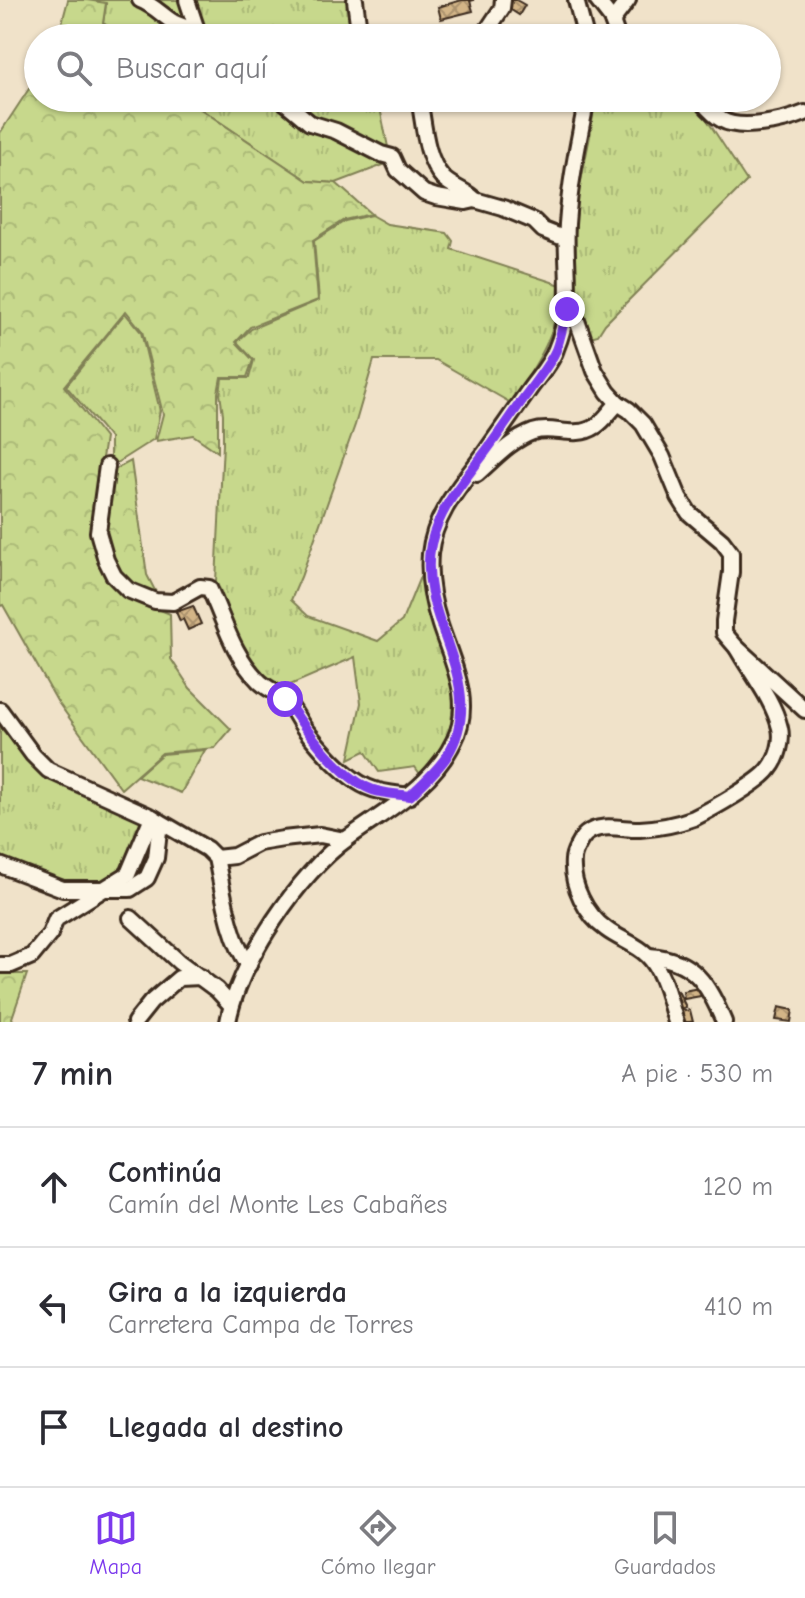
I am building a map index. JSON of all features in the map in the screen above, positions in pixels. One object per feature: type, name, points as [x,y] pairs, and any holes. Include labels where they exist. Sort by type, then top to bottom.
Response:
[{"type":"street","points":[[140,0],[179,24]]},
{"type":"street","points":[[187,0],[198,24]]},
{"type":"street","points":[[355,0],[358,24]]},
{"type":"street","points":[[491,24],[502,8],[503,0]]},
{"type":"street","points":[[576,0],[582,24]]},
{"type":"street","points":[[597,0],[613,24]]},
{"type":"street","points":[[612,21],[628,0]]},
{"type":"street","points":[[297,112],[310,123],[336,131],[392,157],[398,170],[424,193],[466,202],[475,200],[534,221],[543,230],[566,269]]},
{"type":"street","points":[[422,112],[428,148],[436,166],[453,187],[469,193],[475,200]]},
{"type":"street","points":[[228,1022],[231,1005],[249,965],[286,902],[312,871],[345,840],[410,796],[438,768],[458,733],[461,691],[432,596],[428,574],[431,547],[437,524],[460,485],[555,351],[567,309],[566,239],[585,112]]},
{"type":"street","points":[[711,112],[726,123],[766,123],[805,113]]},
{"type":"street","points":[[543,230],[566,239]]},
{"type":"street","points":[[567,309],[575,315],[580,326],[595,371],[608,392],[643,424],[689,513],[722,541],[731,553],[724,633],[805,710]]},
{"type":"street","points":[[460,485],[529,434],[547,430],[576,434],[586,431],[597,426],[618,403]]},
{"type":"street","points":[[107,466],[98,532],[114,576],[128,590],[155,601],[173,602],[200,587],[209,588],[241,659],[258,681],[285,699],[305,729],[338,765],[366,787],[410,796]]},
{"type":"street","points":[[724,1022],[713,996],[698,975],[667,957],[649,956],[595,920],[578,890],[572,856],[586,834],[598,829],[639,829],[692,818],[769,770],[778,753],[780,727],[764,691],[737,648]]},
{"type":"street","points":[[0,710],[48,770],[156,820],[207,849],[216,858],[234,933],[241,955],[249,965]]},
{"type":"street","points":[[0,965],[11,965],[32,956],[50,934],[56,919],[128,874],[156,820]]},
{"type":"street","points":[[216,858],[234,856],[259,843],[283,839],[320,835],[345,840]]},
{"type":"street","points":[[0,865],[63,889],[101,890]]},
{"type":"street","points":[[131,918],[231,1005]]},
{"type":"street","points":[[649,956],[660,976],[676,1022]]},
{"type":"street","points":[[135,1022],[151,1002],[179,978],[202,977]]},
{"type":"green space","points":[[68,0],[106,3],[104,24],[62,24]]},
{"type":"green space","points":[[87,0],[349,0],[350,24],[105,24],[106,4]]},
{"type":"green space","points":[[24,96],[24,112],[205,112],[308,181],[336,183],[371,214],[344,220],[313,240],[318,300],[250,327],[236,342],[253,360],[247,377],[221,377],[218,452],[193,435],[156,441],[163,414],[142,331],[126,311],[64,386],[105,438],[92,525],[104,568],[124,595],[170,614],[171,659],[190,688],[231,729],[215,748],[162,753],[121,789],[57,701],[3,605],[0,606],[0,133]]},
{"type":"green space","points":[[205,112],[381,112],[391,162],[336,183],[308,181]]},
{"type":"green space","points":[[593,112],[702,112],[747,181],[605,324],[598,335],[590,337],[576,301],[575,233],[577,201]]},
{"type":"green space","points":[[371,215],[387,224],[447,233],[453,241],[451,249],[561,285],[551,334],[511,403],[436,360],[374,360],[355,425],[291,600],[308,616],[378,641],[402,621],[422,572],[424,598],[449,667],[454,692],[445,746],[420,774],[415,767],[379,772],[365,751],[349,759],[361,703],[355,657],[281,689],[257,676],[236,646],[216,581],[223,444],[222,378],[249,378],[254,360],[237,342],[251,329],[319,300],[314,241],[345,221]]},
{"type":"green space","points":[[125,313],[141,332],[160,411],[154,439],[110,467],[110,438],[66,386]]},
{"type":"green space","points":[[131,461],[147,575],[165,610],[125,594],[105,567],[96,507],[112,471]]},
{"type":"green space","points":[[0,727],[40,771],[143,816],[124,871],[118,877],[99,883],[51,879],[0,856]]},
{"type":"green space","points":[[205,750],[181,793],[137,776],[162,754]]},
{"type":"green space","points":[[0,974],[27,974],[12,1018],[14,1022],[0,1022]]},
{"type":"building","points":[[474,0],[470,1],[473,11],[441,19],[438,7]]},
{"type":"building","points":[[509,0],[525,5],[519,15],[505,6]]},
{"type":"building","points":[[193,606],[201,624],[188,630],[176,612]]},
{"type":"building","points":[[699,988],[701,996],[684,999],[683,991]]},
{"type":"building","points":[[678,991],[686,1007],[683,1008],[690,1010],[693,1022],[683,1022],[683,1018],[678,1020],[671,993]]},
{"type":"building","points":[[779,1007],[793,1010],[791,1022],[776,1020]]},
{"type":"route","points":[[285,699],[305,729],[338,765],[366,787],[410,796],[447,756],[458,733],[462,705],[456,667],[440,624],[428,574],[437,524],[455,490],[555,351],[567,309]]}]
